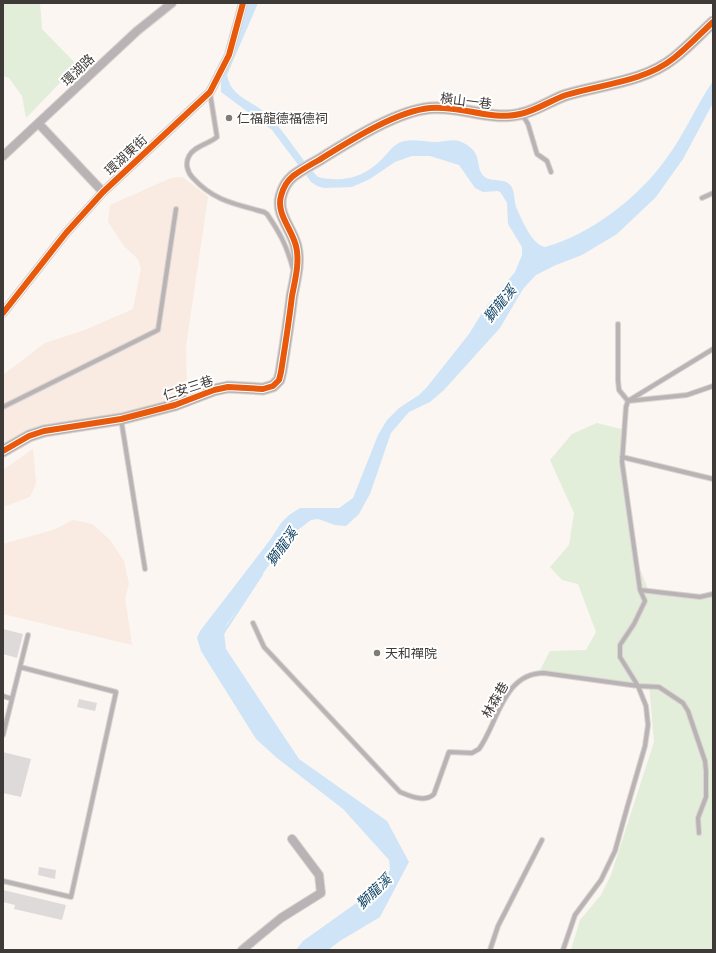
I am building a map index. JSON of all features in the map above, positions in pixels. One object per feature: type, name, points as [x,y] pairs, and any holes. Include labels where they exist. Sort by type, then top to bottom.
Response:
[{"type":"street","name":"環湖路","points":[[3,156],[39,124],[137,30],[172,3]]},
{"type":"street","name":"環湖東街","points":[[3,313],[66,233],[103,192],[210,92],[229,55],[243,3]]},
{"type":"street","name":"橫山一巷","points":[[295,277],[296,246],[280,207],[280,197],[286,183],[293,176],[344,145],[403,115],[418,110],[432,108],[460,109],[493,116],[522,114],[566,95],[614,84],[653,70],[673,59],[713,22]]},
{"type":"street","points":[[39,124],[103,192]]},
{"type":"street","name":"仁安三巷","points":[[3,451],[29,436],[44,431],[121,419],[175,405],[214,390],[228,387],[263,389],[273,386],[279,380],[281,372],[295,277]]},
{"type":"street","points":[[242,950],[281,918],[321,893],[319,875],[292,840]]},
{"type":"lane","points":[[210,92],[217,137],[190,154],[186,164],[187,170],[203,190],[215,197],[267,214],[282,236],[288,248],[295,277]]},
{"type":"lane","points":[[522,114],[528,124],[537,154],[547,161],[551,172]]},
{"type":"lane","points":[[702,198],[713,193]]},
{"type":"lane","points":[[3,407],[158,330],[176,209]]},
{"type":"lane","points":[[618,324],[619,390],[628,401]]},
{"type":"lane","points":[[563,950],[575,916],[601,880],[615,851],[645,746],[648,725],[646,706],[638,686],[620,657],[620,645],[634,624],[645,601],[640,590],[622,457],[626,407],[628,401],[713,350]]},
{"type":"lane","points":[[628,401],[687,395],[713,386]]},
{"type":"lane","points":[[121,419],[145,569]]},
{"type":"lane","points":[[622,457],[713,479]]},
{"type":"lane","points":[[640,590],[700,596],[713,594]]},
{"type":"lane","name":"林森巷","points":[[253,622],[264,647],[400,792],[423,799],[431,798],[434,794],[449,752],[472,753],[479,749],[508,692],[518,681],[528,675],[544,673],[638,686]]},
{"type":"lane","points":[[3,735],[28,635]]},
{"type":"lane","points":[[3,881],[71,897],[116,692],[20,667]]},
{"type":"lane","points":[[638,686],[659,687],[683,703],[688,711],[706,766],[706,797],[698,818],[699,833]]},
{"type":"lane","points":[[3,696],[12,699]]},
{"type":"lane","points":[[490,950],[498,926],[542,840]]},
{"type":"shaded area","points":[[183,177],[208,197],[186,346],[187,396],[121,415],[26,433],[3,444],[3,375],[45,343],[85,330],[133,309],[141,269],[138,259],[124,246],[108,222],[110,205],[171,178]]},
{"type":"shaded area","points":[[33,449],[36,483],[30,497],[3,507],[3,470]]},
{"type":"shaded area","points":[[73,520],[92,524],[110,540],[124,561],[129,584],[125,597],[132,645],[3,614],[3,544],[53,530]]},
{"type":"green space","points":[[3,3],[40,3],[42,29],[77,65],[26,118],[22,96],[9,78],[3,76]]},
{"type":"green space","points":[[597,423],[621,429],[625,489],[632,549],[650,594],[685,592],[713,595],[713,950],[571,950],[580,920],[601,895],[611,875],[654,742],[649,684],[613,683],[538,674],[550,651],[586,650],[596,632],[578,584],[562,580],[550,567],[569,545],[574,513],[550,460],[572,434]]},
{"type":"water","name":"獅龍溪","points":[[247,3],[258,3],[227,75],[229,82],[236,92],[271,118],[318,177],[327,179],[345,179],[361,174],[375,165],[392,148],[401,142],[409,140],[435,142],[454,140],[459,141],[468,145],[473,150],[478,160],[480,170],[486,178],[503,181],[511,186],[514,193],[516,207],[531,236],[540,245],[545,247],[579,234],[596,224],[612,213],[642,187],[666,159],[713,81],[713,103],[683,159],[656,197],[617,234],[582,255],[536,275],[523,289],[500,328],[444,390],[430,402],[409,412],[391,433],[370,494],[359,514],[346,526],[335,525],[318,519],[311,520],[278,545],[274,558],[227,624],[224,632],[226,649],[299,759],[387,821],[409,862],[380,917],[328,950],[296,950],[303,941],[373,891],[390,870],[389,860],[343,809],[277,758],[256,739],[201,651],[197,638],[200,631],[270,540],[281,523],[289,515],[300,508],[339,508],[353,498],[378,435],[387,420],[399,408],[419,395],[427,387],[469,334],[485,308],[515,272],[522,255],[522,247],[508,224],[507,203],[501,193],[498,191],[483,192],[475,188],[459,165],[430,156],[412,156],[395,162],[370,179],[352,187],[324,188],[311,182],[272,130],[221,92],[221,83]]},
{"type":"building","points":[[3,629],[23,634],[17,658],[3,654]]},
{"type":"building","points":[[79,699],[97,703],[95,711],[77,707]]},
{"type":"building","points":[[3,752],[31,759],[21,797],[3,793]]},
{"type":"building","points":[[39,867],[56,870],[55,879],[38,875]]},
{"type":"building","points":[[3,890],[66,905],[62,920],[14,909],[15,905],[3,902]]},
{"type":"waterway","name":"獅龍溪","points":[[275,555],[285,539]]},
{"type":"waterway","name":"獅龍溪","points":[[222,635],[262,574]]},
{"type":"cycle path","points":[[3,313],[66,233],[103,192],[210,92],[229,55],[243,3]]},
{"type":"cycle path","points":[[3,451],[29,436],[44,431],[121,419],[175,405],[214,390],[228,387],[263,389],[273,386],[279,380],[281,372],[297,265],[296,246],[282,215],[280,203],[284,187],[293,176],[358,136],[388,121],[417,110],[442,108],[498,116],[509,116],[532,110],[566,95],[636,77],[650,72],[674,58],[713,22]]},
{"type":"place","name":"仁福龍德福德祠","points":[[229,118]]},
{"type":"place","name":"天和禪院","points":[[377,653]]}]
